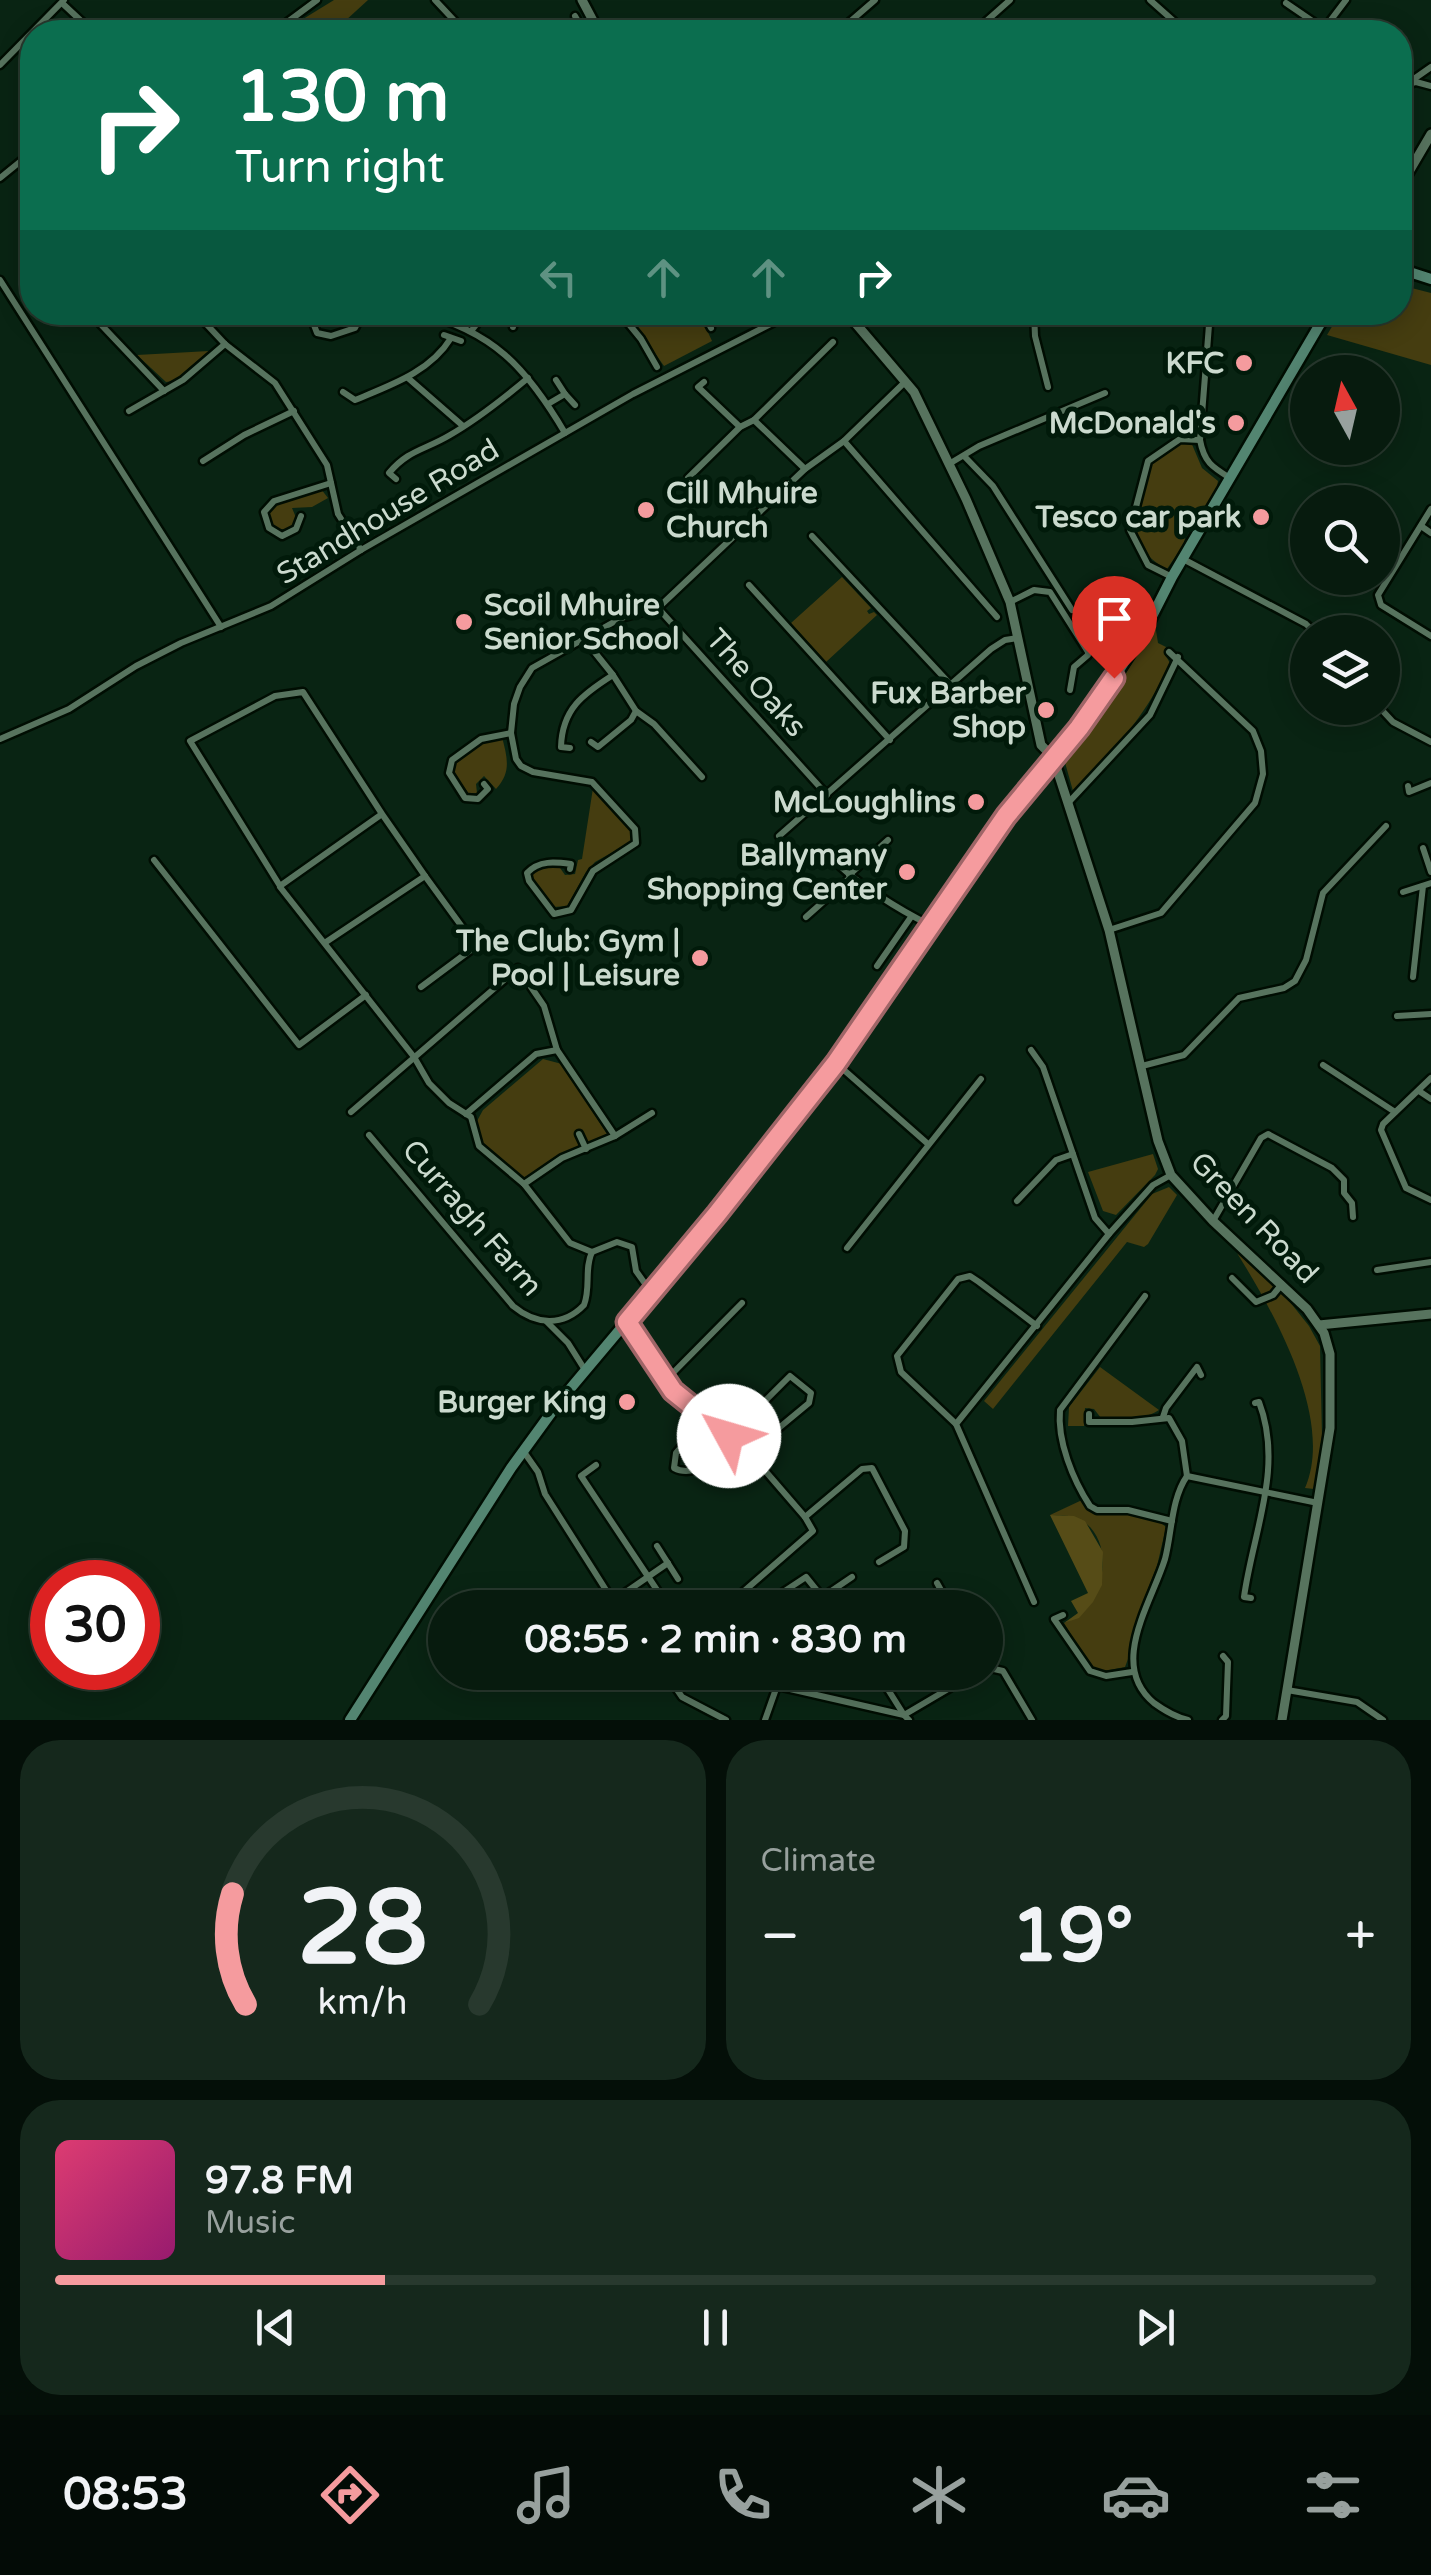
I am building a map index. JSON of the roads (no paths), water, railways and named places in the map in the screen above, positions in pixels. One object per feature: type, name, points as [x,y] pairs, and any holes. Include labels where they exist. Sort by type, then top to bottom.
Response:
[{"type":"main road","points":[[350,1720],[524,1451],[585,1370],[652,1293],[836,1063],[1006,816],[1079,728],[1118,672],[1319,325]]},
{"type":"street","points":[[290,20],[316,0]]},
{"type":"street","points":[[435,0],[454,20]]},
{"type":"street","points":[[852,20],[875,0]]},
{"type":"street","points":[[988,20],[1010,0]]},
{"type":"street","points":[[1150,0],[1172,20]]},
{"type":"street","points":[[1330,20],[1346,0]]},
{"type":"street","points":[[44,20],[63,1],[82,20]]},
{"type":"street","points":[[1288,2],[1313,20]]},
{"type":"street","points":[[576,16],[578,20]]},
{"type":"street","points":[[0,65],[20,45]]},
{"type":"street","points":[[1412,166],[1431,134]]},
{"type":"street","points":[[0,178],[20,162]]},
{"type":"street","points":[[0,280],[20,312]]},
{"type":"street","points":[[29,325],[220,627]]},
{"type":"street","points":[[101,325],[164,390]]},
{"type":"street","points":[[208,325],[225,344],[275,383],[320,452],[338,514],[362,550]]},
{"type":"street","points":[[312,325],[317,333],[331,336],[356,325]]},
{"type":"street","points":[[457,325],[472,330],[501,350],[528,378],[565,433]]},
{"type":"street","points":[[472,330],[476,325]]},
{"type":"street","points":[[629,325],[657,367]]},
{"type":"street","name":"Standhouse Road","points":[[0,738],[69,709],[136,666],[280,602],[362,550],[632,394],[768,325]]},
{"type":"street","name":"Green Road","points":[[857,325],[905,382],[949,464],[1010,602],[1041,745],[1053,757],[1109,930],[1158,1142],[1170,1175],[1212,1221],[1283,1283],[1319,1325],[1330,1354],[1332,1412],[1282,1720]]},
{"type":"street","points":[[1035,325],[1048,387]]},
{"type":"street","points":[[1209,325],[1200,440],[1204,458],[1211,467],[1230,478]]},
{"type":"street","points":[[355,400],[408,378],[442,353],[447,336],[460,340]]},
{"type":"street","points":[[688,478],[833,342]]},
{"type":"street","points":[[128,411],[183,380],[225,344]]},
{"type":"street","points":[[408,378],[463,426]]},
{"type":"street","points":[[396,479],[390,474],[402,457],[482,416],[528,378]]},
{"type":"street","points":[[556,380],[575,405]]},
{"type":"street","points":[[704,382],[698,387],[740,427]]},
{"type":"street","points":[[570,869],[571,864],[552,862],[540,864],[528,873],[529,881],[554,914],[571,910],[593,871],[636,843],[635,829],[592,782],[532,772],[516,759],[511,732],[514,704],[532,668],[620,618],[658,608],[805,469],[844,441],[905,382]]},
{"type":"street","points":[[343,392],[355,400],[358,412]]},
{"type":"street","points":[[949,464],[979,446],[1105,393]]},
{"type":"street","points":[[548,404],[565,394]]},
{"type":"street","points":[[203,461],[244,435],[294,411]]},
{"type":"street","points":[[754,420],[805,469]]},
{"type":"street","points":[[1172,578],[1148,564],[1130,530],[1148,461],[1180,439],[1200,440]]},
{"type":"street","points":[[844,441],[997,617]]},
{"type":"street","points":[[965,457],[993,486],[1072,610]]},
{"type":"street","points":[[301,516],[296,529],[282,536],[269,528],[264,512],[274,501],[331,483]]},
{"type":"street","points":[[1431,509],[1378,595],[1382,605],[1431,636]]},
{"type":"street","points":[[1420,526],[1431,533]]},
{"type":"street","points":[[812,536],[951,685]]},
{"type":"street","points":[[1183,560],[1290,616]]},
{"type":"street","points":[[749,586],[890,740]]},
{"type":"street","points":[[1010,602],[1034,590],[1050,592],[1088,652],[1074,667],[1070,690]]},
{"type":"street","name":"The Oaks","points":[[658,608],[827,796]]},
{"type":"street","points":[[779,836],[992,649],[1018,638]]},
{"type":"street","points":[[584,639],[636,711],[654,724],[702,777]]},
{"type":"street","points":[[1109,930],[1161,913],[1254,803],[1264,774],[1253,731],[1169,652]]},
{"type":"street","points":[[1069,802],[1150,715],[1178,657]]},
{"type":"street","points":[[570,748],[561,747],[561,734],[570,707],[613,676]]},
{"type":"street","name":"Curragh Farm","points":[[370,1134],[513,1306],[528,1318],[547,1322],[571,1316],[584,1305],[592,1252],[570,1243],[524,1184],[480,1146],[466,1114],[429,1083],[414,1057],[280,886],[190,740],[275,696],[303,692],[382,814]]},
{"type":"street","points":[[591,742],[598,747],[631,720],[636,711]]},
{"type":"street","points":[[1399,725],[1431,742]]},
{"type":"street","points":[[484,784],[488,789],[478,799],[465,798],[449,773],[452,760],[481,739],[511,732]]},
{"type":"street","points":[[1406,790],[1431,783]]},
{"type":"street","points":[[280,886],[382,814],[476,946],[422,988]]},
{"type":"street","points":[[1142,1066],[1184,1055],[1239,998],[1284,988],[1295,981],[1306,960],[1323,893],[1386,826]]},
{"type":"street","points":[[806,917],[888,840]]},
{"type":"street","points":[[1423,848],[1431,872]]},
{"type":"street","points":[[833,858],[851,876],[911,917],[932,926]]},
{"type":"street","points":[[154,860],[299,1045],[366,995]]},
{"type":"street","points":[[326,942],[425,876]]},
{"type":"street","points":[[1403,892],[1427,884],[1413,977]]},
{"type":"street","points":[[878,966],[911,917]]},
{"type":"street","points":[[1415,961],[1427,962]]},
{"type":"street","points":[[352,1112],[518,968],[544,1006],[557,1050],[615,1136]]},
{"type":"street","points":[[1397,1016],[1430,1016]]},
{"type":"street","points":[[466,1114],[536,1054],[557,1050]]},
{"type":"street","points":[[1031,1050],[1043,1067],[1095,1218],[1109,1234]]},
{"type":"street","points":[[836,1063],[928,1144]]},
{"type":"street","points":[[1328,1065],[1395,1112]]},
{"type":"street","points":[[1431,1078],[1383,1124],[1381,1135],[1406,1188],[1431,1200]]},
{"type":"street","points":[[847,1248],[980,1079]]},
{"type":"street","points":[[1419,1091],[1431,1099]]},
{"type":"street","name":"Curragh Farm","points":[[524,1184],[562,1158],[615,1136],[652,1113]]},
{"type":"street","points":[[579,1134],[586,1148]]},
{"type":"street","points":[[1212,1221],[1266,1134],[1275,1135],[1332,1168],[1344,1180],[1344,1194],[1352,1203],[1353,1217]]},
{"type":"street","points":[[1017,1201],[1056,1160],[1073,1154]]},
{"type":"street","points":[[956,1424],[1109,1234],[1153,1185],[1170,1175]]},
{"type":"street","points":[[592,1252],[617,1242],[632,1247],[636,1271],[652,1293]]},
{"type":"street","points":[[1377,1270],[1431,1262]]},
{"type":"street","points":[[1034,1602],[956,1424],[901,1372],[897,1356],[958,1279],[970,1276],[1036,1326]]},
{"type":"street","points":[[1232,1278],[1256,1302],[1274,1295],[1283,1283]]},
{"type":"street","points":[[1145,1296],[1060,1410],[1060,1430],[1090,1506],[1172,1521]]},
{"type":"street","points":[[666,1380],[742,1303]]},
{"type":"street","points":[[1319,1325],[1431,1314]]},
{"type":"street","name":"Curragh Farm","points":[[547,1322],[568,1343],[585,1370]]},
{"type":"street","points":[[627,1322],[673,1391],[748,1451],[805,1516],[813,1531],[744,1590]]},
{"type":"street","points":[[1163,1416],[1197,1367],[1201,1375]]},
{"type":"street","points":[[729,1436],[790,1376],[811,1393],[809,1403],[774,1432]]},
{"type":"street","points":[[1244,1597],[1248,1562],[1266,1494],[1269,1448],[1264,1415],[1259,1402],[1255,1403]]},
{"type":"street","points":[[1090,1414],[1089,1422],[1117,1423],[1163,1416],[1177,1428],[1186,1476],[1162,1567],[1139,1630],[1132,1672],[1142,1693],[1162,1709],[1188,1720]]},
{"type":"street","points":[[706,1418],[676,1453],[674,1468],[691,1472],[728,1456]]},
{"type":"street","points":[[524,1451],[538,1472],[545,1494],[606,1590]]},
{"type":"street","points":[[596,1465],[581,1476],[658,1590]]},
{"type":"street","points":[[805,1516],[862,1469],[872,1468],[906,1540],[904,1547],[880,1562]]},
{"type":"street","points":[[1186,1476],[1318,1502]]},
{"type":"street","points":[[657,1546],[678,1579]]},
{"type":"street","points":[[632,1590],[668,1563]]},
{"type":"street","points":[[787,1590],[806,1577],[818,1590]]},
{"type":"street","points":[[833,1590],[852,1577]]},
{"type":"street","points":[[937,1583],[941,1590]]},
{"type":"street","points":[[1062,1615],[1054,1619],[1090,1672],[1106,1676],[1132,1672]]},
{"type":"street","points":[[1222,1656],[1228,1662],[1226,1716],[1222,1720]]},
{"type":"street","points":[[1003,1671],[1032,1720]]},
{"type":"street","points":[[677,1690],[682,1697],[726,1720]]},
{"type":"street","points":[[764,1720],[775,1690]]},
{"type":"street","points":[[793,1690],[906,1718],[951,1690]]},
{"type":"street","points":[[888,1690],[906,1718]]},
{"type":"street","points":[[1286,1690],[1357,1702],[1383,1720]]},
{"type":"place","name":"KFC","points":[[1244,363]]},
{"type":"place","name":"McDonald's","points":[[1236,423]]},
{"type":"place","name":"Cill Mhuire Church","points":[[646,510]]},
{"type":"place","name":"Tesco car park","points":[[1261,517]]},
{"type":"place","name":"Scoil Mhuire Senior School","points":[[464,622]]},
{"type":"place","name":"Fux Barber Shop","points":[[1046,710]]},
{"type":"place","name":"McLoughlins","points":[[976,802]]},
{"type":"place","name":"Ballymany Shopping Center","points":[[907,872]]},
{"type":"place","name":"The Club: Gym | Pool | Leisure","points":[[700,958]]},
{"type":"place","name":"Burger King","points":[[627,1402]]}]
